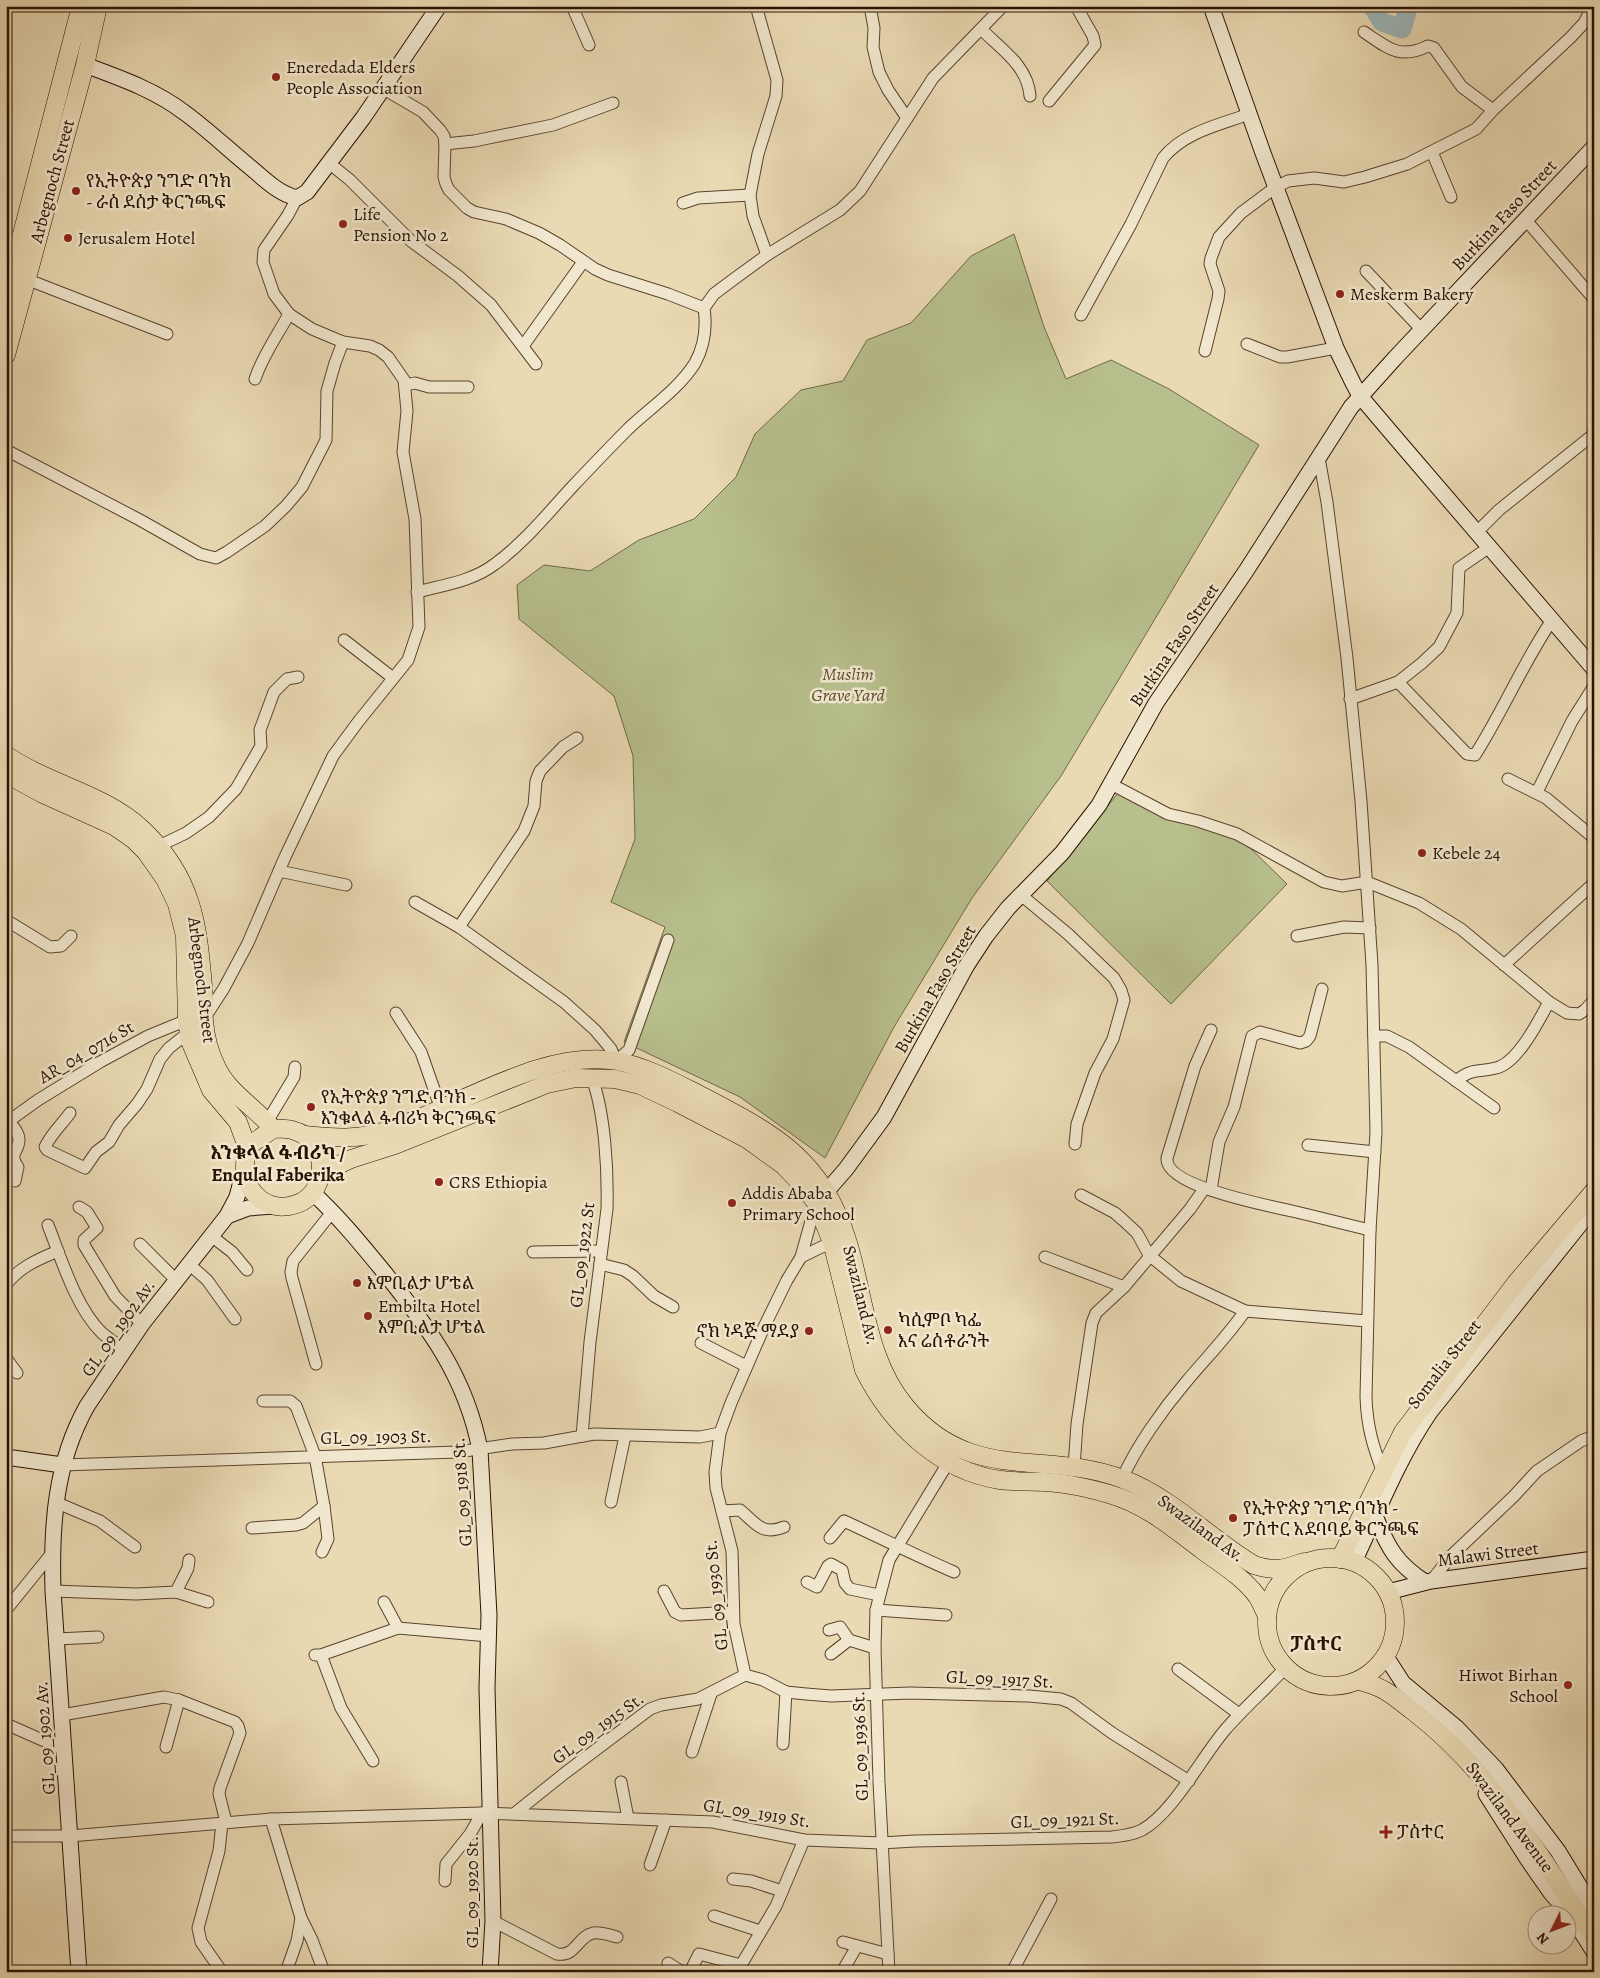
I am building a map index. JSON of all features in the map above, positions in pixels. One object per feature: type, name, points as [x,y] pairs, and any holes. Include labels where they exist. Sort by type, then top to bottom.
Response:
[{"type":"main road","name":"Arbegnoch Street","points":[[6,296],[81,6]]},
{"type":"main road","name":"Arbegnoch Street","points":[[6,355],[85,65],[98,6]]},
{"type":"main road","points":[[85,65],[142,87],[166,100],[199,123],[264,179],[287,195],[297,198],[307,192],[329,163],[439,6]]},
{"type":"main road","points":[[1211,6],[1336,348],[1352,383],[1360,396],[1488,548],[1594,669]]},
{"type":"main road","name":"Burkina Faso Street","points":[[821,1198],[884,1117],[974,952],[995,923],[1073,839],[1099,805],[1156,703],[1246,571],[1360,396],[1594,147]]},
{"type":"main road","name":"Arbegnoch Street","points":[[6,756],[25,767],[105,804],[141,828],[170,860],[186,888],[195,917],[204,1001],[193,1024]]},
{"type":"main road","name":"Arbegnoch Street","points":[[6,774],[41,793],[114,826],[134,840],[156,866],[177,904],[185,936],[194,1053],[208,1085],[217,1099],[238,1122],[247,1147]]},
{"type":"main road","name":"Arbegnoch Street","points":[[193,1024],[211,1051],[223,1080],[270,1125]]},
{"type":"main road","name":"Swaziland Av.","points":[[304,1135],[338,1138],[386,1131],[510,1079],[544,1068],[582,1061],[616,1061],[667,1078],[756,1124],[788,1146],[819,1179],[821,1198],[864,1370],[874,1390],[898,1422],[915,1439],[953,1456],[1074,1468],[1122,1479],[1181,1510],[1254,1565],[1268,1570],[1281,1570],[1304,1562]]},
{"type":"main road","name":"Swaziland Av.","points":[[322,1173],[350,1159],[395,1145],[547,1084],[576,1078],[592,1078],[614,1079],[640,1085],[747,1140],[783,1165],[806,1189],[821,1198],[848,1243],[870,1334],[877,1357],[888,1380],[906,1407],[941,1439],[953,1456],[972,1474],[998,1479],[1068,1484],[1126,1500],[1156,1516],[1234,1573],[1258,1597],[1268,1616]]},
{"type":"main road","points":[[270,1125],[304,1135],[312,1142],[322,1162],[319,1184],[305,1200],[295,1205],[273,1206],[254,1193],[244,1174],[247,1147],[270,1125]]},
{"type":"main road","name":"GL_09_1902 Av.","points":[[79,1972],[53,1591],[52,1553],[55,1502],[62,1465],[80,1418],[142,1324],[210,1235],[227,1216],[237,1197],[244,1174]]},
{"type":"main road","points":[[1347,1560],[1385,1480],[1403,1432],[1516,1283],[1594,1191]]},
{"type":"main road","name":"GL_09_1918 St.","points":[[313,1193],[333,1211],[405,1298],[438,1343],[471,1410],[480,1450],[489,1636],[485,1813]]},
{"type":"main road","name":"GL_09_1902 Av.","points":[[227,1216],[248,1208],[273,1206]]},
{"type":"main road","name":"Somalia Street","points":[[1347,1560],[1376,1518],[1385,1480],[1430,1412],[1594,1208]]},
{"type":"main road","points":[[6,1457],[62,1465]]},
{"type":"main road","points":[[1376,1518],[1386,1543],[1394,1556],[1403,1566],[1428,1582]]},
{"type":"main road","points":[[1326,1558],[1347,1560],[1374,1575],[1388,1592],[1395,1616],[1393,1641],[1383,1660],[1369,1674],[1355,1682],[1335,1686],[1317,1685],[1306,1681],[1286,1667],[1275,1652],[1269,1635],[1268,1616],[1271,1602],[1277,1588],[1286,1576],[1304,1562],[1326,1558]]},
{"type":"main road","name":"Malawi Street","points":[[1388,1592],[1428,1582],[1594,1560]]},
{"type":"main road","points":[[1383,1660],[1404,1683],[1457,1728],[1496,1769],[1589,1889],[1594,1910]]},
{"type":"main road","name":"Swaziland Avenue","points":[[1383,1660],[1384,1675],[1391,1684],[1461,1743],[1492,1779],[1566,1883],[1594,1926]]},
{"type":"main road","points":[[1355,1682],[1386,1699],[1458,1761],[1490,1799],[1528,1860],[1551,1893],[1572,1918],[1594,1952]]},
{"type":"main road","name":"Swaziland Avenue","points":[[1355,1682],[1381,1687],[1440,1732],[1472,1763],[1524,1833],[1594,1938]]},
{"type":"main road","name":"GL_09_1920 St.","points":[[485,1813],[493,1921],[489,1972]]},
{"type":"street","points":[[572,6],[589,45]]},
{"type":"street","points":[[756,6],[777,80],[777,88],[751,183],[750,195],[753,216],[766,255]]},
{"type":"street","points":[[870,6],[874,28],[873,47],[879,72],[888,90],[907,118]]},
{"type":"street","points":[[418,592],[461,581],[484,571],[506,555],[537,526],[601,457],[694,365],[704,342],[706,326],[704,308],[714,294],[766,255],[824,220],[851,200],[868,181],[933,78],[1003,6]]},
{"type":"street","points":[[1049,101],[1095,46],[1093,36],[1076,6]]},
{"type":"street","points":[[1205,351],[1218,300],[1217,283],[1210,264],[1210,258],[1223,232],[1237,216],[1276,187],[1288,182],[1314,178],[1344,182],[1407,164],[1476,129],[1493,110],[1571,38],[1584,22],[1593,6]]},
{"type":"street","points":[[981,29],[1022,70],[1028,82],[1030,96]]},
{"type":"street","points":[[1364,32],[1393,52],[1404,54],[1428,46],[1434,48],[1462,87],[1493,110]]},
{"type":"street","points":[[382,88],[405,100],[432,120],[444,136],[444,177],[446,184],[449,190],[467,208],[474,212],[506,219],[522,225],[560,245],[583,262],[608,275],[668,294],[704,308]]},
{"type":"street","points":[[445,144],[474,141],[553,125],[613,103]]},
{"type":"street","points":[[1081,315],[1170,150],[1189,136],[1249,114]]},
{"type":"street","points":[[1432,152],[1451,198]]},
{"type":"street","points":[[329,163],[350,180],[412,241],[458,276],[491,305],[536,364]]},
{"type":"street","points":[[683,204],[698,198],[750,195]]},
{"type":"street","points":[[70,1113],[50,1137],[45,1148],[85,1168],[96,1152],[109,1142],[119,1125],[137,1104],[147,1089],[160,1059],[224,988],[248,944],[279,871],[333,756],[344,739],[408,660],[419,627],[415,513],[403,452],[407,411],[405,385],[388,357],[379,350],[370,346],[343,342],[312,329],[289,314],[274,294],[263,253],[297,198]]},
{"type":"street","points":[[1525,219],[1594,299]]},
{"type":"street","points":[[523,346],[583,262]]},
{"type":"street","points":[[1366,271],[1422,330]]},
{"type":"street","points":[[26,279],[167,334]]},
{"type":"street","points":[[255,379],[262,358],[278,335],[289,314]]},
{"type":"street","points":[[6,450],[140,520],[200,554],[216,558],[266,526],[302,487],[326,440],[327,391],[343,342]]},
{"type":"street","points":[[1247,344],[1287,358],[1336,348]]},
{"type":"street","points":[[405,385],[416,383],[430,387],[468,387]]},
{"type":"street","points":[[1476,533],[1499,510],[1594,434]]},
{"type":"street","points":[[1319,458],[1338,576],[1358,772],[1370,928],[1376,1109],[1367,1321],[1367,1423],[1371,1442],[1385,1480]]},
{"type":"street","points":[[1350,698],[1398,682],[1439,647],[1457,613],[1459,569],[1488,548]]},
{"type":"street","points":[[1398,682],[1467,754],[1475,755],[1495,723],[1514,684],[1552,620]]},
{"type":"street","points":[[344,640],[393,678]]},
{"type":"street","points":[[158,846],[186,833],[205,820],[236,789],[261,746],[260,730],[274,692],[287,679],[298,677]]},
{"type":"street","points":[[1537,792],[1572,720],[1594,686]]},
{"type":"street","points":[[459,926],[524,831],[534,806],[536,780],[540,771],[557,752],[576,738]]},
{"type":"street","points":[[1508,779],[1537,792],[1594,838]]},
{"type":"street","points":[[1111,784],[1168,814],[1198,821],[1237,834],[1324,882],[1342,886],[1367,882],[1432,910],[1461,930],[1549,1002],[1567,1013],[1576,1015],[1585,1010],[1594,1000]]},
{"type":"street","points":[[279,871],[346,885]]},
{"type":"street","points":[[1504,965],[1594,883]]},
{"type":"street","points":[[1021,895],[1068,934],[1114,978],[1124,1000],[1114,1039],[1095,1073],[1076,1124],[1074,1144]]},
{"type":"street","points":[[415,902],[459,926],[564,1002],[595,1030],[610,1049],[616,1061],[629,1050],[668,940]]},
{"type":"street","points":[[6,920],[50,947],[61,946],[71,936]]},
{"type":"street","points":[[1297,936],[1344,927],[1370,928]]},
{"type":"street","points":[[1074,1468],[1077,1424],[1092,1323],[1099,1310],[1124,1287],[1149,1255],[1207,1189],[1219,1142],[1234,1107],[1252,1036],[1260,1032],[1300,1043],[1306,1041],[1310,1036],[1322,989]]},
{"type":"street","points":[[1456,1081],[1466,1073],[1504,1065],[1531,1036],[1549,1002]]},
{"type":"street","points":[[396,1013],[421,1052],[441,1109]]},
{"type":"street","name":"AR_04_0716 St","points":[[8,1122],[59,1087],[148,1036],[193,1024]]},
{"type":"street","points":[[1211,1030],[1192,1074],[1166,1162],[1172,1171],[1207,1189],[1247,1201],[1370,1230]]},
{"type":"street","points":[[1374,1036],[1386,1036],[1400,1041],[1494,1108]]},
{"type":"street","points":[[270,1125],[294,1077],[295,1067]]},
{"type":"street","name":"GL_09_1922 St","points":[[582,1436],[590,1342],[605,1228],[607,1189],[600,1108],[592,1078]]},
{"type":"street","points":[[8,1122],[18,1133],[19,1138],[19,1143],[14,1153],[14,1161],[18,1167],[15,1181]]},
{"type":"street","points":[[1308,1145],[1375,1152]]},
{"type":"street","points":[[1081,1195],[1115,1213],[1137,1233],[1149,1255],[1181,1281],[1246,1311],[1367,1321]]},
{"type":"street","name":"GL_09_1930 St.","points":[[745,1676],[733,1612],[732,1551],[716,1488],[715,1472],[720,1433],[746,1366],[787,1280],[801,1257],[821,1198]]},
{"type":"street","points":[[79,1207],[87,1212],[97,1228],[84,1240],[84,1245],[114,1296],[142,1324]]},
{"type":"street","points":[[316,1364],[292,1278],[292,1266],[297,1255],[333,1211]]},
{"type":"street","points":[[48,1225],[86,1312],[102,1333],[124,1350]]},
{"type":"street","points":[[210,1235],[232,1252],[247,1270]]},
{"type":"street","points":[[801,1257],[832,1242]]},
{"type":"street","points":[[140,1244],[176,1280]]},
{"type":"street","points":[[6,1285],[19,1271],[29,1264],[58,1251]]},
{"type":"street","points":[[533,1252],[602,1251]]},
{"type":"street","points":[[1045,1257],[1124,1287]]},
{"type":"street","points":[[189,1264],[207,1280],[235,1319]]},
{"type":"street","points":[[600,1264],[624,1270],[654,1296],[673,1307]]},
{"type":"street","points":[[1122,1479],[1136,1453],[1177,1394],[1230,1333],[1246,1311]]},
{"type":"street","points":[[701,1343],[746,1366]]},
{"type":"street","points":[[6,1358],[17,1373]]},
{"type":"street","points":[[263,1401],[290,1401],[294,1403],[315,1456],[328,1538],[322,1552]]},
{"type":"street","name":"GL_09_1903 St.","points":[[62,1465],[458,1452],[606,1434],[700,1437],[720,1433]]},
{"type":"street","points":[[611,1502],[625,1436]]},
{"type":"street","points":[[1428,1582],[1452,1555],[1538,1471],[1581,1441],[1594,1436]]},
{"type":"street","name":"GL_09_1936 St.","points":[[889,1972],[881,1843],[875,1648],[876,1610],[889,1560],[953,1456]]},
{"type":"street","points":[[55,1502],[100,1521],[135,1547]]},
{"type":"street","points":[[252,1528],[303,1523],[324,1506]]},
{"type":"street","points":[[722,1511],[740,1510],[763,1529],[777,1530],[784,1527]]},
{"type":"street","points":[[830,1538],[844,1521],[954,1572]]},
{"type":"street","points":[[6,1610],[52,1553]]},
{"type":"street","points":[[176,1592],[188,1568],[189,1560]]},
{"type":"street","points":[[807,1582],[817,1587],[828,1566],[831,1564],[842,1570],[845,1583],[850,1589],[879,1595]]},
{"type":"street","points":[[53,1591],[136,1594],[176,1592],[208,1602]]},
{"type":"street","points":[[664,1591],[675,1612],[681,1615],[733,1612]]},
{"type":"street","points":[[384,1602],[398,1628]]},
{"type":"street","points":[[876,1610],[946,1615]]},
{"type":"street","points":[[829,1630],[840,1627],[849,1640],[875,1648]]},
{"type":"street","points":[[373,1761],[341,1708],[318,1655],[398,1628],[489,1636]]},
{"type":"street","points":[[57,1639],[98,1637]]},
{"type":"street","points":[[831,1654],[849,1640]]},
{"type":"street","name":"GL_09_1921 St.","points":[[881,1843],[1086,1838],[1130,1835],[1143,1829],[1158,1817],[1189,1781],[1223,1732],[1286,1667]]},
{"type":"street","points":[[1178,1669],[1239,1714]]},
{"type":"street","points":[[745,1676],[763,1680],[786,1692],[831,1696],[876,1693]]},
{"type":"street","name":"GL_09_1915 St.","points":[[515,1813],[564,1773],[650,1709],[661,1705],[698,1699],[745,1676]]},
{"type":"street","points":[[783,1744],[786,1692]]},
{"type":"street","name":"GL_09_1917 St.","points":[[876,1693],[1000,1695],[1061,1699],[1071,1703],[1112,1733],[1189,1781]]},
{"type":"street","points":[[692,1752],[711,1694]]},
{"type":"street","points":[[62,1716],[164,1697],[179,1700],[235,1722],[240,1730],[219,1794],[224,1822],[219,1851],[198,1928],[201,1942],[222,1972]]},
{"type":"street","points":[[166,1747],[179,1700]]},
{"type":"street","points":[[6,1724],[65,1750]]},
{"type":"street","points":[[621,1782],[628,1818]]},
{"type":"street","points":[[445,1881],[446,1864],[485,1813]]},
{"type":"street","name":"GL_09_1919 St.","points":[[6,1836],[70,1836],[271,1819],[515,1813],[723,1823],[804,1840],[881,1843]]},
{"type":"street","points":[[271,1819],[301,1918],[324,1972]]},
{"type":"street","points":[[650,1865],[666,1820]]},
{"type":"street","points":[[690,1972],[699,1954],[739,1968],[776,1906],[804,1840]]},
{"type":"street","points":[[733,1879],[750,1881],[782,1891]]},
{"type":"street","points":[[1012,1972],[1051,1899]]},
{"type":"street","points":[[714,1916],[760,1932]]},
{"type":"street","points":[[286,1972],[297,1941],[301,1918]]},
{"type":"street","points":[[493,1921],[557,1954],[563,1955],[569,1953],[584,1938],[591,1934],[617,1936]]},
{"type":"street","points":[[843,1942],[888,1954]]},
{"type":"street","points":[[842,1972],[857,1946]]},
{"type":"street","points":[[668,1963],[682,1972]]},
{"type":"green space","name":"Muslim Grave Yard","points":[[1014,234],[1044,327],[1066,379],[1111,360],[1169,389],[1259,445],[1061,776],[972,898],[894,1027],[825,1158],[740,1097],[624,1042],[665,927],[611,902],[635,839],[633,756],[614,696],[519,619],[517,585],[544,565],[590,571],[639,540],[694,519],[736,477],[755,434],[801,390],[843,381],[867,340],[911,323],[971,256]]},
{"type":"green space","points":[[1123,787],[1171,819],[1237,835],[1287,884],[1171,1004],[1047,881]]},
{"type":"waterway","points":[[1372,6],[1382,22],[1402,29],[1407,6]]},
{"type":"place","name":"Eneredada Elders People Association","points":[[276,77]]},
{"type":"place","name":"የኢትዮጵያ ንግድ ባንክ - ራስ ደስታ ቅርንጫፍ","points":[[76,191]]},
{"type":"place","name":"Life Pension No 2","points":[[343,224]]},
{"type":"place","name":"Jerusalem Hotel","points":[[68,238]]},
{"type":"place","name":"Meskerm Bakery","points":[[1340,294]]},
{"type":"place","name":"Kebele 24","points":[[1422,853]]},
{"type":"place","name":"የኢትዮጵያ ንግድ ባንክ - እንቁላል ፋብሪካ ቅርንጫፍ","points":[[311,1107]]},
{"type":"place","name":"CRS Ethiopia","points":[[439,1182]]},
{"type":"place","name":"Addis Ababa Primary School","points":[[732,1203]]},
{"type":"place","name":"እምቢልታ ሆቴል","points":[[357,1283]]},
{"type":"place","name":"Embilta Hotel እምቢልታ ሆቴል","points":[[368,1316]]},
{"type":"place","name":"ካሲምቦ ካፌ እና ሬስቶራንት","points":[[888,1330]]},
{"type":"place","name":"ኖክ ነዳጅ ማደያ","points":[[809,1331]]},
{"type":"place","name":"የኢትዮጵያ ንግድ ባንክ - ፓስተር አደባባይ ቅርንጫፍ","points":[[1233,1518]]},
{"type":"place","name":"Hiwot Birhan School","points":[[1568,1685]]},
{"type":"place","name":"ፓስተር","points":[[1386,1832]]},
{"type":"district","name":"እንቁላል ፋብሪካ / Enqulal Faberika","points":[[278,1163]]},
{"type":"district","name":"ፓስተር","points":[[1316,1643]]}]
